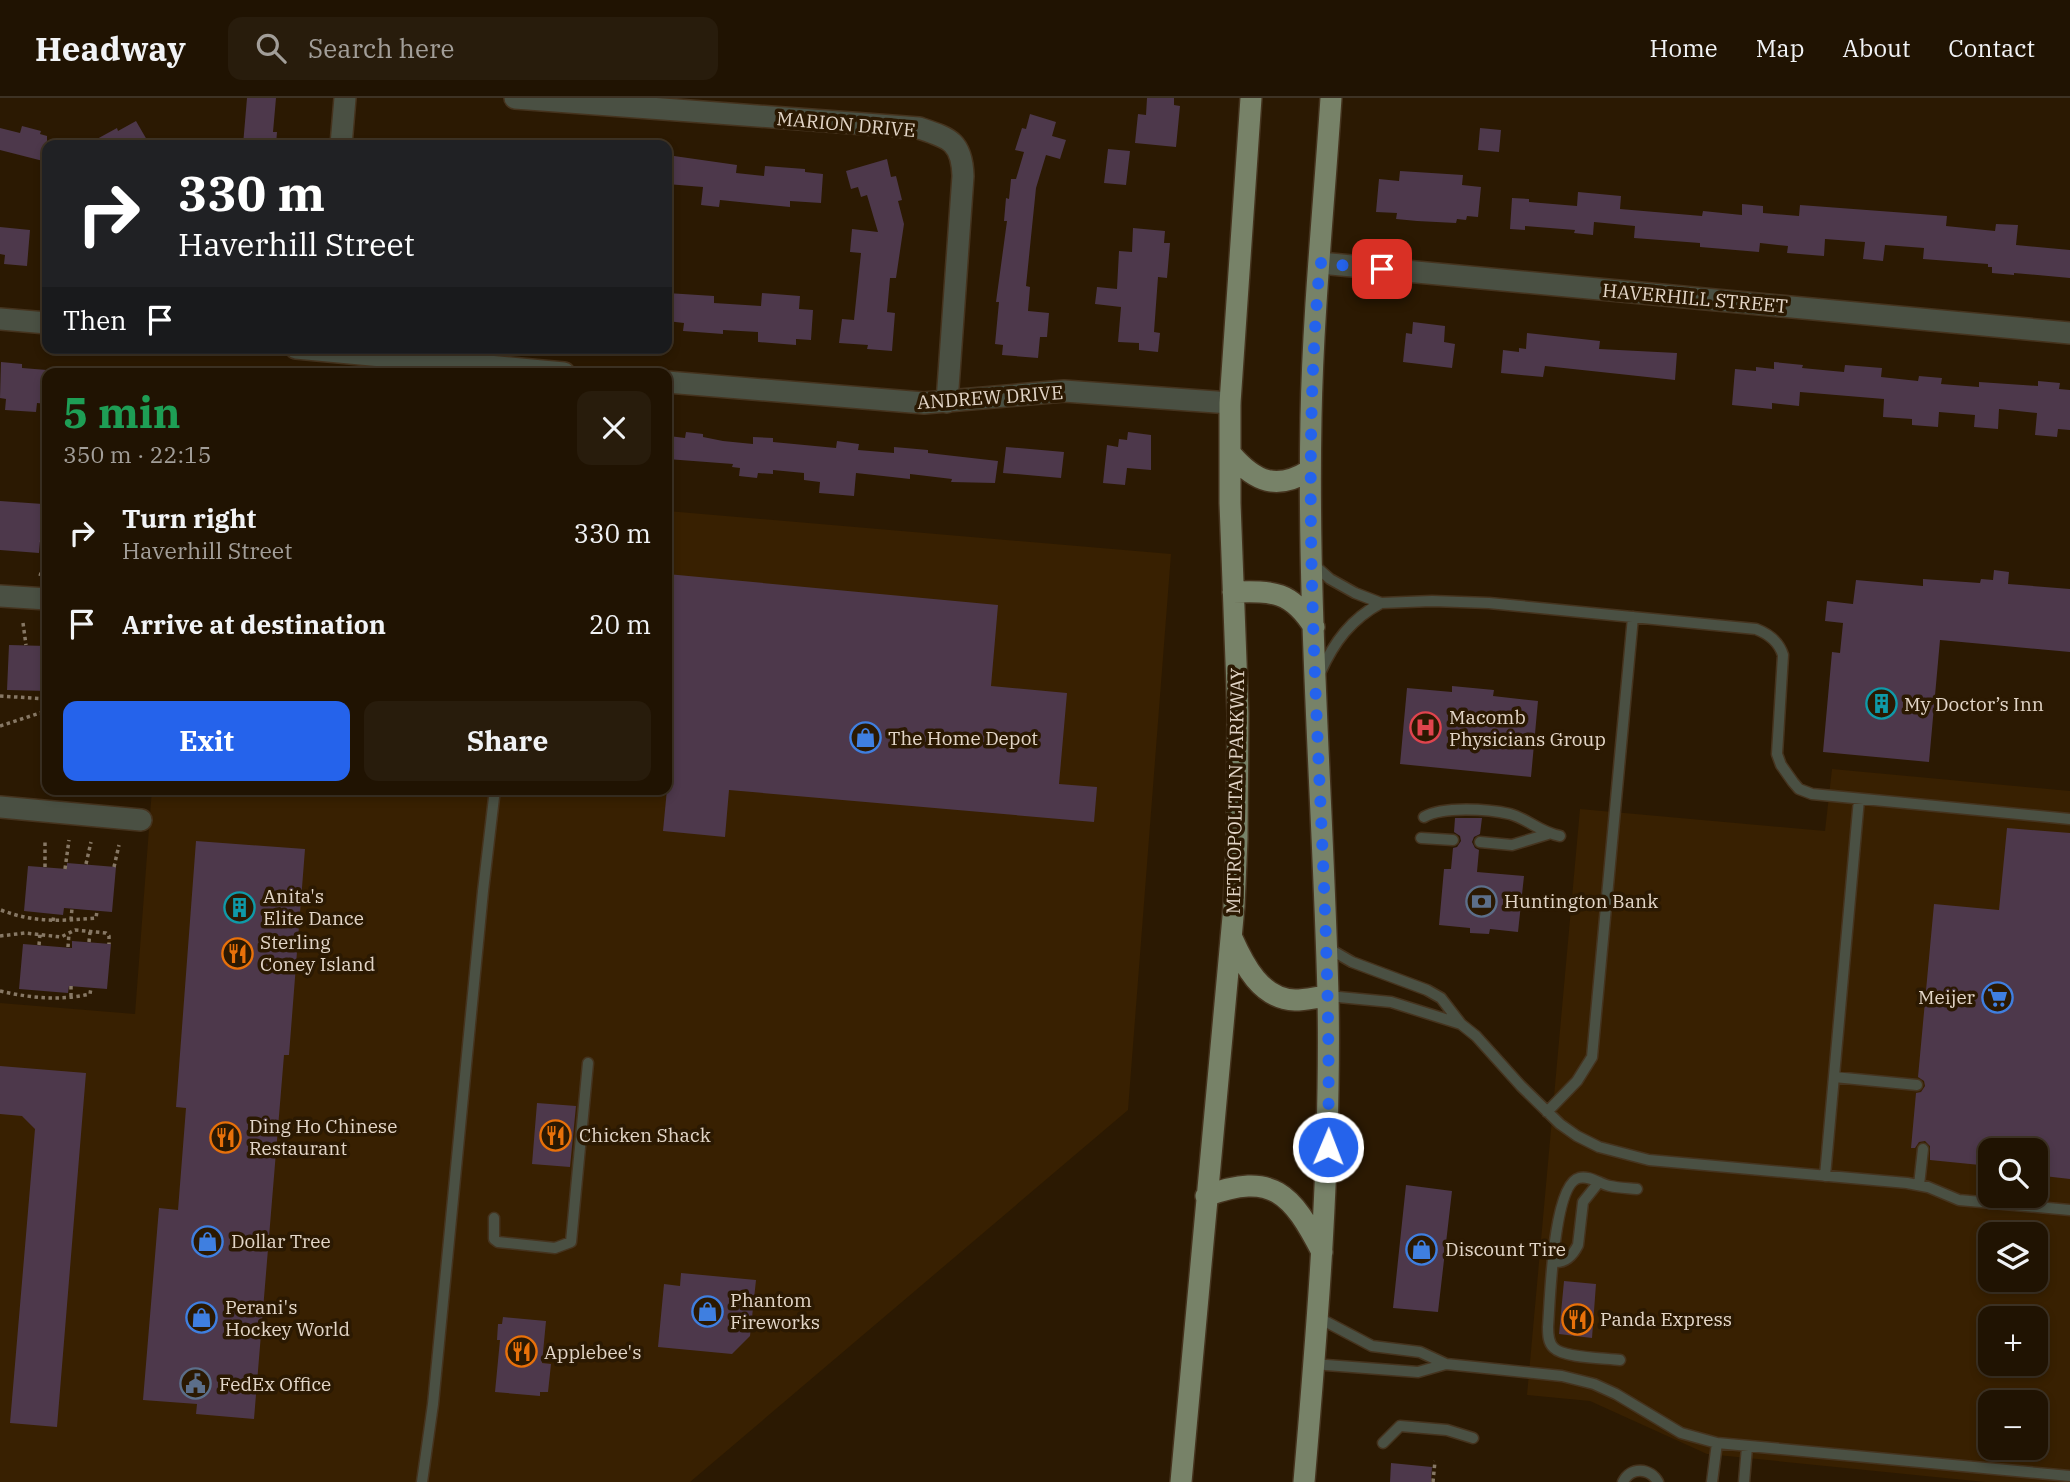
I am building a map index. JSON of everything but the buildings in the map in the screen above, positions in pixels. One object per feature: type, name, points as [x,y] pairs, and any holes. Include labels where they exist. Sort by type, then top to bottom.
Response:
[{"type":"main road","name":"METROPOLITAN PARKWAY","points":[[1181,1482],[1232,938],[1238,765],[1230,403],[1251,98]]},
{"type":"main road","points":[[1304,1482],[1323,1254],[1328,1129],[1328,996],[1311,562],[1310,470],[1315,321],[1331,98]]},
{"type":"main road","points":[[1231,454],[1245,470],[1272,482],[1296,479],[1310,470]]},
{"type":"main road","points":[[1233,592],[1267,591],[1280,594],[1303,610],[1314,628]]},
{"type":"main road","points":[[1232,938],[1252,976],[1272,993],[1294,1000],[1328,996]]},
{"type":"main road","points":[[1206,1196],[1244,1184],[1260,1185],[1276,1192],[1292,1205],[1307,1224],[1323,1254]]},
{"type":"street","points":[[341,140],[345,98]]},
{"type":"street","name":"MARION DRIVE","points":[[515,98],[919,128],[953,142],[960,152],[963,176],[947,402]]},
{"type":"street","name":"HAVERHILL STREET","points":[[1320,263],[2070,333]]},
{"type":"street","points":[[0,319],[42,323]]},
{"type":"street","points":[[363,354],[511,368]]},
{"type":"street","name":"ANDREW DRIVE","points":[[672,382],[841,398],[947,402],[1064,391],[1230,403]]},
{"type":"street","points":[[0,596],[42,599]]},
{"type":"street","points":[[0,807],[141,820]]},
{"type":"lane","points":[[1311,562],[1330,579],[1381,603],[1468,602],[1746,627],[1763,632],[1771,637],[1783,655],[1777,754],[1793,782],[1805,792],[2070,819]]},
{"type":"lane","points":[[1316,681],[1331,650],[1345,630],[1368,610],[1381,603]]},
{"type":"lane","points":[[1547,1112],[1577,1081],[1592,1057],[1633,617]]},
{"type":"lane","points":[[422,1482],[434,1393],[494,795]]},
{"type":"lane","points":[[1825,1176],[1859,799]]},
{"type":"lane","points":[[1424,817],[1449,808],[1511,814],[1548,834],[1560,836]]},
{"type":"lane","points":[[1480,842],[1512,845],[1548,834]]},
{"type":"lane","points":[[1421,838],[1453,840]]},
{"type":"lane","points":[[1326,947],[1352,962],[1427,990],[1441,998],[1461,1024],[1476,1036],[1547,1112],[1589,1143],[1640,1158],[1919,1185],[1959,1200],[2070,1210]]},
{"type":"lane","points":[[1328,996],[1391,1002],[1461,1024]]},
{"type":"lane","points":[[494,1218],[494,1239],[498,1242],[555,1248],[571,1242],[587,1063]]},
{"type":"lane","points":[[1834,1077],[1917,1085]]},
{"type":"lane","points":[[1919,1185],[1923,1149]]},
{"type":"lane","points":[[1620,1360],[1563,1353],[1550,1343],[1548,1327],[1559,1211],[1565,1190],[1577,1178],[1585,1177],[1615,1187],[1637,1189]]},
{"type":"lane","points":[[1554,1262],[1566,1260],[1575,1251],[1583,1202],[1599,1182]]},
{"type":"lane","points":[[1317,1317],[1372,1346],[1420,1352],[1446,1364],[1547,1373],[1578,1379],[1616,1394],[1681,1433],[1717,1443],[2070,1476]]},
{"type":"lane","points":[[1313,1364],[1418,1372],[1446,1364]]},
{"type":"lane","points":[[1383,1443],[1399,1426],[1447,1430],[1473,1438]]},
{"type":"lane","points":[[1712,1482],[1717,1443]]},
{"type":"lane","points":[[1744,1482],[1747,1447]]},
{"type":"lane","points":[[1623,1482],[1633,1471],[1641,1470],[1650,1473],[1658,1482]]},
{"type":"path","points":[[40,576],[42,570]]},
{"type":"path","points":[[23,623],[26,645]]},
{"type":"path","points":[[9,690],[9,698]]},
{"type":"path","points":[[29,691],[29,698]]},
{"type":"path","points":[[0,696],[42,699]]},
{"type":"path","points":[[0,726],[42,713]]},
{"type":"path","points":[[65,869],[69,840]]},
{"type":"path","points":[[45,842],[45,867]]},
{"type":"path","points":[[86,864],[90,842]]},
{"type":"path","points":[[114,867],[119,845]]},
{"type":"path","points":[[71,920],[72,908]]},
{"type":"path","points":[[1,909],[26,918],[54,921],[96,918],[97,911]]},
{"type":"path","points":[[26,912],[26,918]]},
{"type":"path","points":[[54,914],[54,921]]},
{"type":"path","points":[[0,936],[25,933],[61,937],[75,930],[106,933],[109,936],[109,944]]},
{"type":"path","points":[[89,942],[90,932]]},
{"type":"path","points":[[68,947],[69,933]]},
{"type":"path","points":[[39,945],[40,934]]},
{"type":"path","points":[[71,986],[71,998]]},
{"type":"path","points":[[0,991],[25,996],[71,998],[90,994],[90,988]]},
{"type":"path","points":[[25,996],[26,989]]},
{"type":"path","points":[[48,991],[48,998]]},
{"type":"path","points":[[1433,1482],[1435,1461]]},
{"type":"shaded area","points":[[672,511],[1171,554],[1128,1110],[690,1482],[0,1482],[0,1003],[135,1014],[152,795],[672,795]]},
{"type":"shaded area","points":[[1832,769],[2070,791],[2070,1482],[1985,1482],[1707,1454],[1590,1401],[1527,1395],[1580,809],[1825,831]]},
{"type":"place","name":"My Doctor’s Inn","points":[[1881,704]]},
{"type":"place","name":"Macomb Physicians Group","points":[[1426,728]]},
{"type":"place","name":"The Home Depot","points":[[865,738]]},
{"type":"place","name":"Huntington Bank","points":[[1481,901]]},
{"type":"place","name":"Anita's Elite Dance","points":[[240,907]]},
{"type":"place","name":"Sterling Coney Island","points":[[237,953]]},
{"type":"place","name":"Meijer","points":[[1998,997]]},
{"type":"place","name":"Chicken Shack","points":[[556,1135]]},
{"type":"place","name":"Ding Ho Chinese Restaurant","points":[[226,1137]]},
{"type":"place","name":"Dollar Tree","points":[[208,1241]]},
{"type":"place","name":"Discount Tire","points":[[1422,1249]]},
{"type":"place","name":"Phantom Fireworks","points":[[707,1311]]},
{"type":"place","name":"Perani's Hockey World","points":[[202,1318]]},
{"type":"place","name":"Panda Express","points":[[1577,1319]]},
{"type":"place","name":"Applebee's","points":[[521,1352]]},
{"type":"place","name":"FedEx Office","points":[[196,1384]]},
{"type":"route","points":[[1328,1147],[1327,971],[1311,562],[1311,417],[1315,321],[1320,263],[1382,269]]}]
